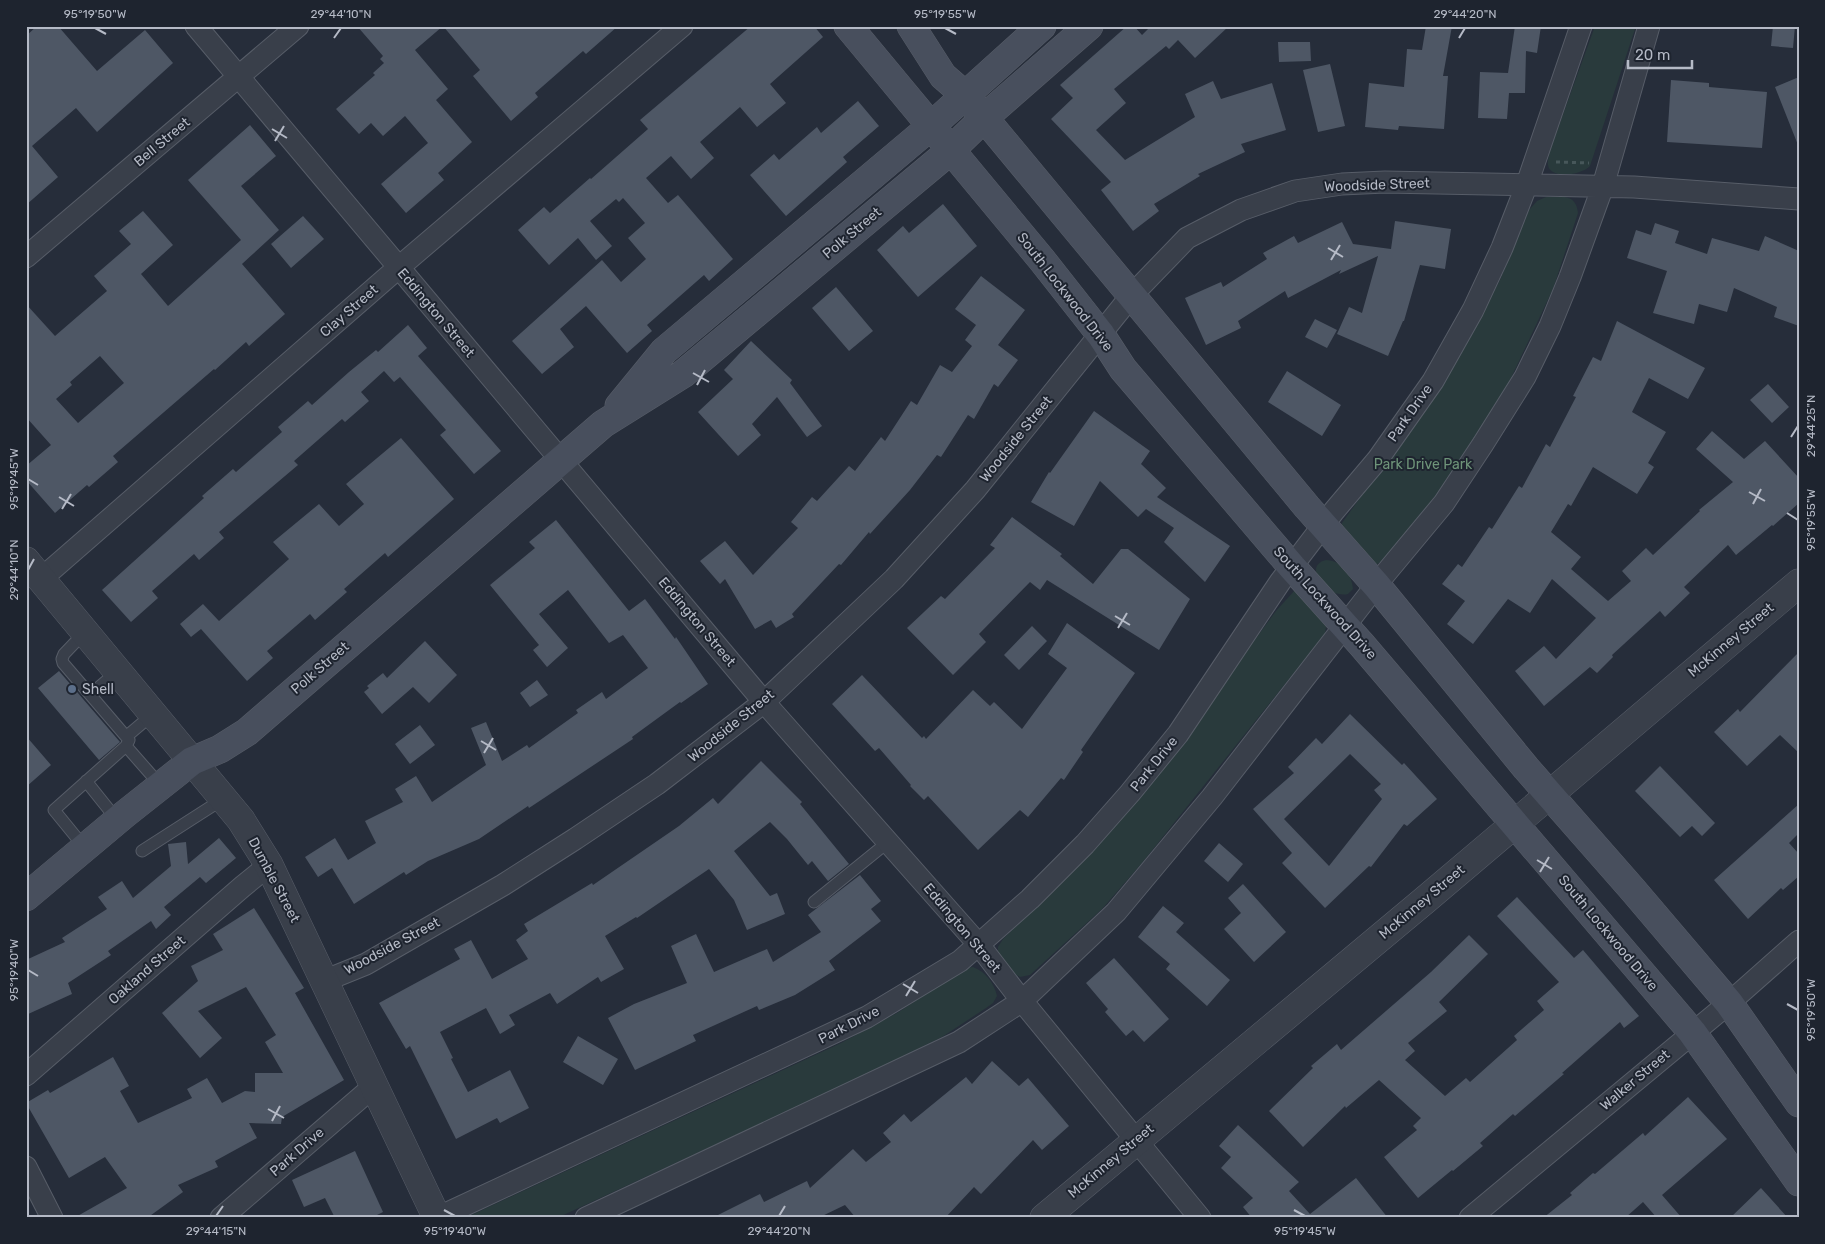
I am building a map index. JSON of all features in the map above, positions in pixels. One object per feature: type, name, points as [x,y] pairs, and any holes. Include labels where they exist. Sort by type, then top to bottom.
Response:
[{"type":"main road","name":"South Lockwood Drive","points":[[848,26],[1042,260],[1101,335],[1123,369],[1292,567],[1346,626],[1692,1032],[1799,1182]]},
{"type":"main road","points":[[911,26],[943,76],[966,96],[1131,296],[1377,586],[1549,795],[1729,1003],[1799,1103]]},
{"type":"main road","name":"Polk Street","points":[[603,424],[664,351],[930,127],[1042,26]]},
{"type":"main road","name":"Polk Street","points":[[26,897],[192,762],[220,749],[246,732],[603,424],[683,374],[950,151],[984,118],[1088,26]]},
{"type":"street","name":"Eddington Street","points":[[196,26],[764,702],[979,945],[1022,1001],[1200,1218]]},
{"type":"street","name":"Bell Street","points":[[26,257],[298,26]]},
{"type":"street","name":"Clay Street","points":[[34,570],[398,268],[682,26]]},
{"type":"street","name":"Park Drive","points":[[437,1218],[867,1017],[960,961],[1030,899],[1085,844],[1178,734],[1280,582],[1378,459],[1433,381],[1473,310],[1502,248],[1527,184],[1581,26]]},
{"type":"street","points":[[586,1218],[959,1042],[1022,1001],[1116,912],[1212,797],[1444,503],[1525,378],[1550,326],[1570,277],[1602,186],[1649,26]]},
{"type":"street","name":"Woodside Street","points":[[324,981],[366,964],[503,885],[657,784],[764,702],[894,579],[975,490],[1131,296],[1187,238],[1241,210],[1295,191],[1342,184],[1386,182],[1634,187],[1799,199]]},
{"type":"street","name":"Dumble Street","points":[[34,570],[241,820],[269,865],[437,1218]]},
{"type":"street","name":"McKinney Street","points":[[1044,1218],[1515,824],[1799,583]]},
{"type":"street","name":"Oakland Street","points":[[26,1075],[269,865]]},
{"type":"street","name":"Walker Street","points":[[1470,1218],[1729,1003],[1799,941]]},
{"type":"street","name":"Park Drive","points":[[221,1218],[374,1086]]},
{"type":"street","points":[[26,1167],[52,1218]]},
{"type":"lane","points":[[85,632],[64,654],[62,659],[161,786]]},
{"type":"lane","points":[[91,694],[118,672]]},
{"type":"lane","points":[[85,848],[54,810],[153,714]]},
{"type":"lane","points":[[86,781],[118,821]]},
{"type":"lane","points":[[142,851],[223,799]]},
{"type":"lane","points":[[814,902],[888,842]]},
{"type":"path","points":[[1548,162],[1592,163]]},
{"type":"green space","points":[[1595,26],[1636,26],[1590,166],[1574,174],[1554,173],[1550,170],[1548,164],[1549,153]]},
{"type":"green space","name":"Park Drive Park","points":[[1546,197],[1571,199],[1577,207],[1578,213],[1553,289],[1503,395],[1446,483],[1383,561],[1377,564],[1371,562],[1342,529],[1342,523],[1445,379],[1471,336],[1500,280],[1529,210],[1537,201]]},
{"type":"green space","points":[[1326,560],[1336,562],[1348,573],[1353,589],[1348,594],[1332,592],[1320,581],[1316,568],[1319,563]]},
{"type":"green space","points":[[1295,590],[1326,626],[1325,634],[1142,863],[1102,909],[1030,975],[1020,977],[1013,973],[998,955],[998,947],[1003,939],[1085,859],[1144,789],[1276,611]]},
{"type":"green space","points":[[973,967],[989,979],[997,996],[993,1003],[942,1037],[865,1075],[557,1218],[465,1218],[841,1043],[897,1013],[966,968]]},
{"type":"building","points":[[37,26],[58,26],[97,71],[145,30],[173,63],[97,132],[76,108],[32,146],[58,177],[26,205],[26,36]]},
{"type":"building","points":[[357,26],[443,26],[415,50],[448,89],[436,100],[472,142],[438,173],[444,180],[406,213],[381,184],[428,143],[405,116],[383,136],[371,123],[359,134],[336,109],[375,75],[373,73],[384,63],[380,59],[383,56]]},
{"type":"building","points":[[443,26],[618,26],[586,54],[583,51],[535,93],[538,97],[511,121],[473,76],[480,70]]},
{"type":"building","points":[[751,26],[814,26],[823,37],[770,84],[786,103],[757,127],[740,107],[700,142],[714,158],[691,179],[671,156],[646,178],[668,203],[678,195],[733,259],[709,281],[704,275],[647,325],[652,331],[627,353],[586,306],[560,329],[574,347],[542,374],[512,341],[602,260],[621,282],[646,259],[628,238],[645,223],[623,198],[619,202],[616,199],[590,221],[612,246],[596,260],[578,238],[549,265],[518,230],[544,207],[550,213],[591,179],[648,129],[640,120]]},
{"type":"building","points":[[1127,26],[1134,26],[1142,35],[1151,26],[1229,26],[1195,58],[1178,40],[1169,49],[1166,46],[1114,89],[1126,103],[1096,130],[1125,160],[1195,117],[1185,94],[1213,81],[1221,99],[1272,83],[1286,130],[1241,144],[1245,152],[1198,174],[1200,176],[1154,204],[1159,211],[1133,231],[1101,190],[1111,182],[1051,119],[1073,98],[1060,85]]},
{"type":"building","points":[[1426,26],[1452,26],[1443,76],[1448,76],[1444,129],[1399,126],[1398,130],[1365,127],[1369,83],[1404,87],[1407,49],[1422,50]]},
{"type":"building","points":[[1515,26],[1541,26],[1537,53],[1526,51],[1525,93],[1509,93],[1507,119],[1478,118],[1480,72],[1508,73]]},
{"type":"building","points":[[1773,26],[1795,26],[1793,48],[1771,46]]},
{"type":"building","points":[[1278,42],[1310,42],[1311,61],[1279,62]]},
{"type":"building","points":[[1330,64],[1345,126],[1318,132],[1303,70]]},
{"type":"building","points":[[1799,77],[1799,144],[1798,145],[1775,87]]},
{"type":"building","points":[[1671,80],[1709,83],[1709,87],[1767,92],[1762,148],[1667,142]]},
{"type":"building","points":[[858,101],[879,126],[843,157],[847,162],[786,216],[750,175],[774,154],[779,160],[817,127],[821,133]]},
{"type":"building","points":[[250,125],[276,156],[241,186],[279,230],[242,264],[285,314],[249,346],[246,342],[113,456],[118,462],[89,487],[87,485],[55,513],[26,480],[26,466],[51,445],[26,417],[26,304],[55,336],[107,291],[94,276],[131,244],[119,231],[143,211],[173,245],[141,274],[168,306],[241,240],[188,180]],"holes":[[[100,356],[124,383],[78,423],[56,399],[72,385],[70,382]]]},
{"type":"building","points":[[943,204],[977,246],[918,297],[877,250],[903,226],[909,233]]},
{"type":"building","points":[[303,216],[324,239],[291,268],[271,244]]},
{"type":"building","points":[[1395,221],[1451,229],[1445,269],[1420,265],[1404,321],[1388,356],[1337,334],[1349,307],[1362,313],[1378,256],[1339,274],[1341,270],[1288,298],[1285,291],[1238,321],[1241,328],[1206,345],[1185,298],[1221,282],[1223,287],[1267,259],[1263,253],[1294,236],[1298,243],[1342,222],[1353,244],[1391,249]]},
{"type":"building","points":[[1655,223],[1679,231],[1675,243],[1707,254],[1712,238],[1759,251],[1765,236],[1799,251],[1799,326],[1774,317],[1777,307],[1734,288],[1727,312],[1699,304],[1694,324],[1653,313],[1667,271],[1627,258],[1636,230],[1651,235]]},
{"type":"building","points":[[981,276],[1025,310],[998,345],[1018,360],[998,387],[994,384],[974,419],[968,415],[941,457],[937,455],[910,490],[870,534],[869,532],[841,565],[839,564],[792,614],[794,617],[776,628],[771,620],[755,629],[725,579],[720,584],[700,561],[725,541],[753,575],[798,528],[791,522],[812,497],[817,501],[849,466],[855,471],[881,437],[885,441],[911,401],[917,405],[940,365],[952,372],[972,346],[965,340],[976,325],[955,309]]},
{"type":"building","points":[[836,287],[873,331],[849,351],[812,308]]},
{"type":"building","points":[[1315,319],[1337,330],[1327,348],[1305,337]]},
{"type":"building","points":[[1617,321],[1705,368],[1688,399],[1649,378],[1632,412],[1666,432],[1648,463],[1654,467],[1637,494],[1593,467],[1571,506],[1568,504],[1551,532],[1581,557],[1571,569],[1608,601],[1631,581],[1622,571],[1646,548],[1653,555],[1699,510],[1733,482],[1696,449],[1712,431],[1744,459],[1765,441],[1799,478],[1799,503],[1736,555],[1728,545],[1684,587],[1690,593],[1665,617],[1660,611],[1612,655],[1613,657],[1597,673],[1590,667],[1544,706],[1515,671],[1544,646],[1556,659],[1596,618],[1552,579],[1530,613],[1508,599],[1473,644],[1447,624],[1465,601],[1442,584],[1458,564],[1462,567],[1489,527],[1492,529],[1519,486],[1522,488],[1546,444],[1550,447],[1576,397],[1573,396],[1593,357],[1601,361]]},
{"type":"building","points":[[408,325],[427,348],[418,356],[501,451],[474,474],[440,435],[446,430],[400,377],[394,382],[384,371],[361,392],[369,401],[345,422],[342,419],[294,461],[298,465],[219,532],[224,538],[199,560],[194,554],[152,591],[158,598],[131,622],[102,590],[204,498],[202,496],[233,469],[236,472],[282,432],[278,427],[308,401],[312,405],[349,372],[376,350],[378,352]]},
{"type":"building","points":[[751,341],[792,380],[790,383],[822,426],[807,437],[777,397],[752,424],[761,435],[738,456],[698,412],[733,379],[724,370]]},
{"type":"building","points":[[1287,371],[1341,405],[1322,436],[1268,402]]},
{"type":"building","points":[[1768,384],[1789,407],[1772,423],[1750,400]]},
{"type":"building","points":[[1094,411],[1150,451],[1141,464],[1166,488],[1157,497],[1230,546],[1205,582],[1164,542],[1174,528],[1146,509],[1138,517],[1100,481],[1074,526],[1031,502],[1049,472]]},
{"type":"building","points":[[401,438],[454,499],[388,557],[385,553],[344,589],[347,592],[315,620],[310,614],[267,651],[273,658],[247,681],[201,629],[191,637],[180,624],[203,604],[219,621],[289,559],[273,542],[319,504],[339,526],[364,504],[346,484]]},
{"type":"building","points":[[1012,517],[1062,554],[1060,556],[1093,584],[1121,549],[1128,549],[1190,599],[1159,650],[1047,580],[1040,590],[1030,582],[979,634],[986,642],[953,675],[907,628],[941,596],[945,599],[995,548],[990,545]]},
{"type":"building","points":[[556,520],[629,611],[645,599],[675,639],[676,637],[708,684],[632,737],[633,739],[529,808],[528,806],[479,839],[428,861],[406,875],[404,872],[354,904],[332,868],[318,877],[305,857],[335,838],[348,860],[376,843],[365,821],[403,802],[395,789],[416,776],[432,802],[486,765],[471,728],[486,722],[502,761],[527,745],[529,748],[578,713],[576,710],[602,692],[606,699],[648,668],[623,635],[609,643],[568,590],[539,614],[568,648],[547,667],[533,650],[539,645],[490,585],[535,548],[529,542]]},
{"type":"building","points":[[1067,623],[1135,673],[1081,750],[1083,752],[1064,780],[1061,778],[1028,817],[1020,810],[978,850],[928,796],[924,800],[910,786],[879,748],[875,751],[832,704],[862,675],[922,738],[924,736],[926,739],[973,690],[990,706],[994,702],[1022,729],[1067,668],[1048,654]]},
{"type":"building","points":[[1032,626],[1047,641],[1019,670],[1004,655]]},
{"type":"building","points":[[425,641],[457,675],[429,703],[413,687],[382,714],[364,692],[369,688],[367,686],[383,673],[387,678]]},
{"type":"building","points":[[1799,652],[1799,753],[1780,735],[1747,766],[1714,732],[1738,709],[1740,712]]},
{"type":"building","points":[[59,671],[120,742],[99,760],[38,688]]},
{"type":"building","points":[[537,680],[548,695],[530,707],[520,693]]},
{"type":"building","points":[[1350,714],[1402,765],[1404,763],[1437,799],[1407,826],[1404,824],[1371,867],[1369,866],[1325,908],[1282,863],[1292,853],[1253,809],[1294,773],[1288,767],[1316,738],[1322,744]],"holes":[[[1350,754],[1381,784],[1374,790],[1382,799],[1329,866],[1284,819]]]},
{"type":"building","points":[[420,725],[435,745],[410,764],[395,744]]},
{"type":"building","points":[[26,736],[51,765],[26,787]]},
{"type":"building","points":[[761,761],[802,802],[800,804],[849,864],[828,881],[812,861],[808,865],[770,822],[734,851],[770,896],[777,893],[785,914],[747,930],[734,900],[709,869],[637,918],[605,936],[624,969],[601,982],[598,977],[557,1004],[550,993],[509,1015],[515,1025],[500,1034],[486,1008],[440,1032],[468,1092],[510,1070],[529,1108],[500,1123],[497,1118],[456,1139],[410,1046],[406,1049],[379,1003],[460,959],[454,949],[471,940],[492,979],[528,959],[516,940],[528,931],[524,924],[592,883],[593,885],[679,826],[713,798],[718,804]]},
{"type":"building","points":[[1660,766],[1715,823],[1702,836],[1692,826],[1680,837],[1635,791]]},
{"type":"building","points":[[1799,804],[1799,833],[1789,843],[1799,854],[1799,876],[1783,890],[1781,888],[1748,919],[1714,880]]},
{"type":"building","points":[[219,838],[236,858],[206,883],[200,877],[164,907],[171,915],[156,929],[151,921],[108,951],[111,955],[68,983],[72,994],[26,1015],[26,960],[65,942],[62,938],[107,909],[98,897],[122,881],[133,898],[171,866],[168,844],[186,842],[188,864]]},
{"type":"building","points":[[1219,843],[1243,864],[1228,882],[1204,861]]},
{"type":"building","points":[[860,875],[881,901],[871,909],[881,921],[829,961],[835,970],[795,995],[759,1010],[757,1006],[693,1035],[696,1041],[635,1070],[608,1018],[634,1004],[687,983],[671,946],[696,934],[714,972],[767,949],[773,962],[821,932],[808,915]]},
{"type":"building","points":[[1243,884],[1286,932],[1254,962],[1224,929],[1241,913],[1228,898]]},
{"type":"building","points":[[1517,897],[1574,958],[1583,950],[1639,1016],[1624,1028],[1620,1022],[1562,1073],[1564,1074],[1480,1143],[1483,1146],[1418,1198],[1384,1157],[1417,1130],[1413,1126],[1421,1118],[1379,1080],[1346,1108],[1345,1106],[1303,1147],[1269,1111],[1313,1068],[1311,1066],[1337,1044],[1341,1050],[1431,972],[1469,935],[1488,954],[1439,1002],[1447,1011],[1408,1043],[1415,1051],[1405,1060],[1445,1096],[1466,1078],[1470,1082],[1517,1040],[1514,1036],[1544,1010],[1537,1001],[1559,982],[1497,916]]},
{"type":"building","points":[[1163,906],[1184,923],[1176,932],[1230,980],[1207,1006],[1166,969],[1170,964],[1138,937]]},
{"type":"building","points":[[254,908],[304,988],[295,993],[344,1080],[282,1117],[281,1124],[249,1123],[257,1138],[215,1161],[218,1167],[178,1185],[183,1192],[147,1218],[74,1218],[127,1188],[105,1157],[69,1178],[26,1103],[48,1090],[50,1093],[113,1057],[129,1086],[120,1091],[138,1123],[192,1098],[187,1089],[207,1078],[222,1103],[245,1091],[255,1092],[255,1073],[283,1073],[265,1042],[276,1035],[246,987],[198,1011],[222,1038],[200,1058],[162,1013],[198,981],[191,966],[223,950],[213,934]]},
{"type":"building","points":[[1114,958],[1169,1019],[1144,1042],[1133,1030],[1126,1036],[1105,1012],[1108,1009],[1086,983]]},
{"type":"building","points":[[578,1036],[618,1059],[603,1085],[563,1062]]},
{"type":"building","points":[[992,1061],[1019,1086],[1028,1078],[1069,1126],[1042,1150],[1033,1140],[981,1194],[974,1187],[945,1218],[856,1218],[845,1205],[818,1218],[712,1218],[760,1194],[764,1202],[807,1181],[810,1188],[853,1149],[866,1162],[891,1142],[883,1133],[904,1114],[911,1122],[966,1077],[972,1084]]},
{"type":"building","points":[[1688,1097],[1727,1139],[1662,1195],[1682,1218],[1657,1218],[1643,1202],[1625,1218],[1543,1218],[1572,1195],[1570,1193],[1593,1173],[1595,1174],[1643,1133],[1645,1136]]},
{"type":"building","points":[[1238,1125],[1299,1182],[1289,1191],[1310,1214],[1356,1178],[1388,1218],[1252,1218],[1243,1207],[1253,1198],[1221,1168],[1231,1157],[1219,1146]]},
{"type":"building","points":[[355,1151],[383,1212],[371,1218],[335,1218],[325,1198],[304,1207],[292,1180]]},
{"type":"building","points":[[1761,1188],[1788,1218],[1730,1218]]},
{"type":"place","name":"Shell","points":[[72,689]]}]
